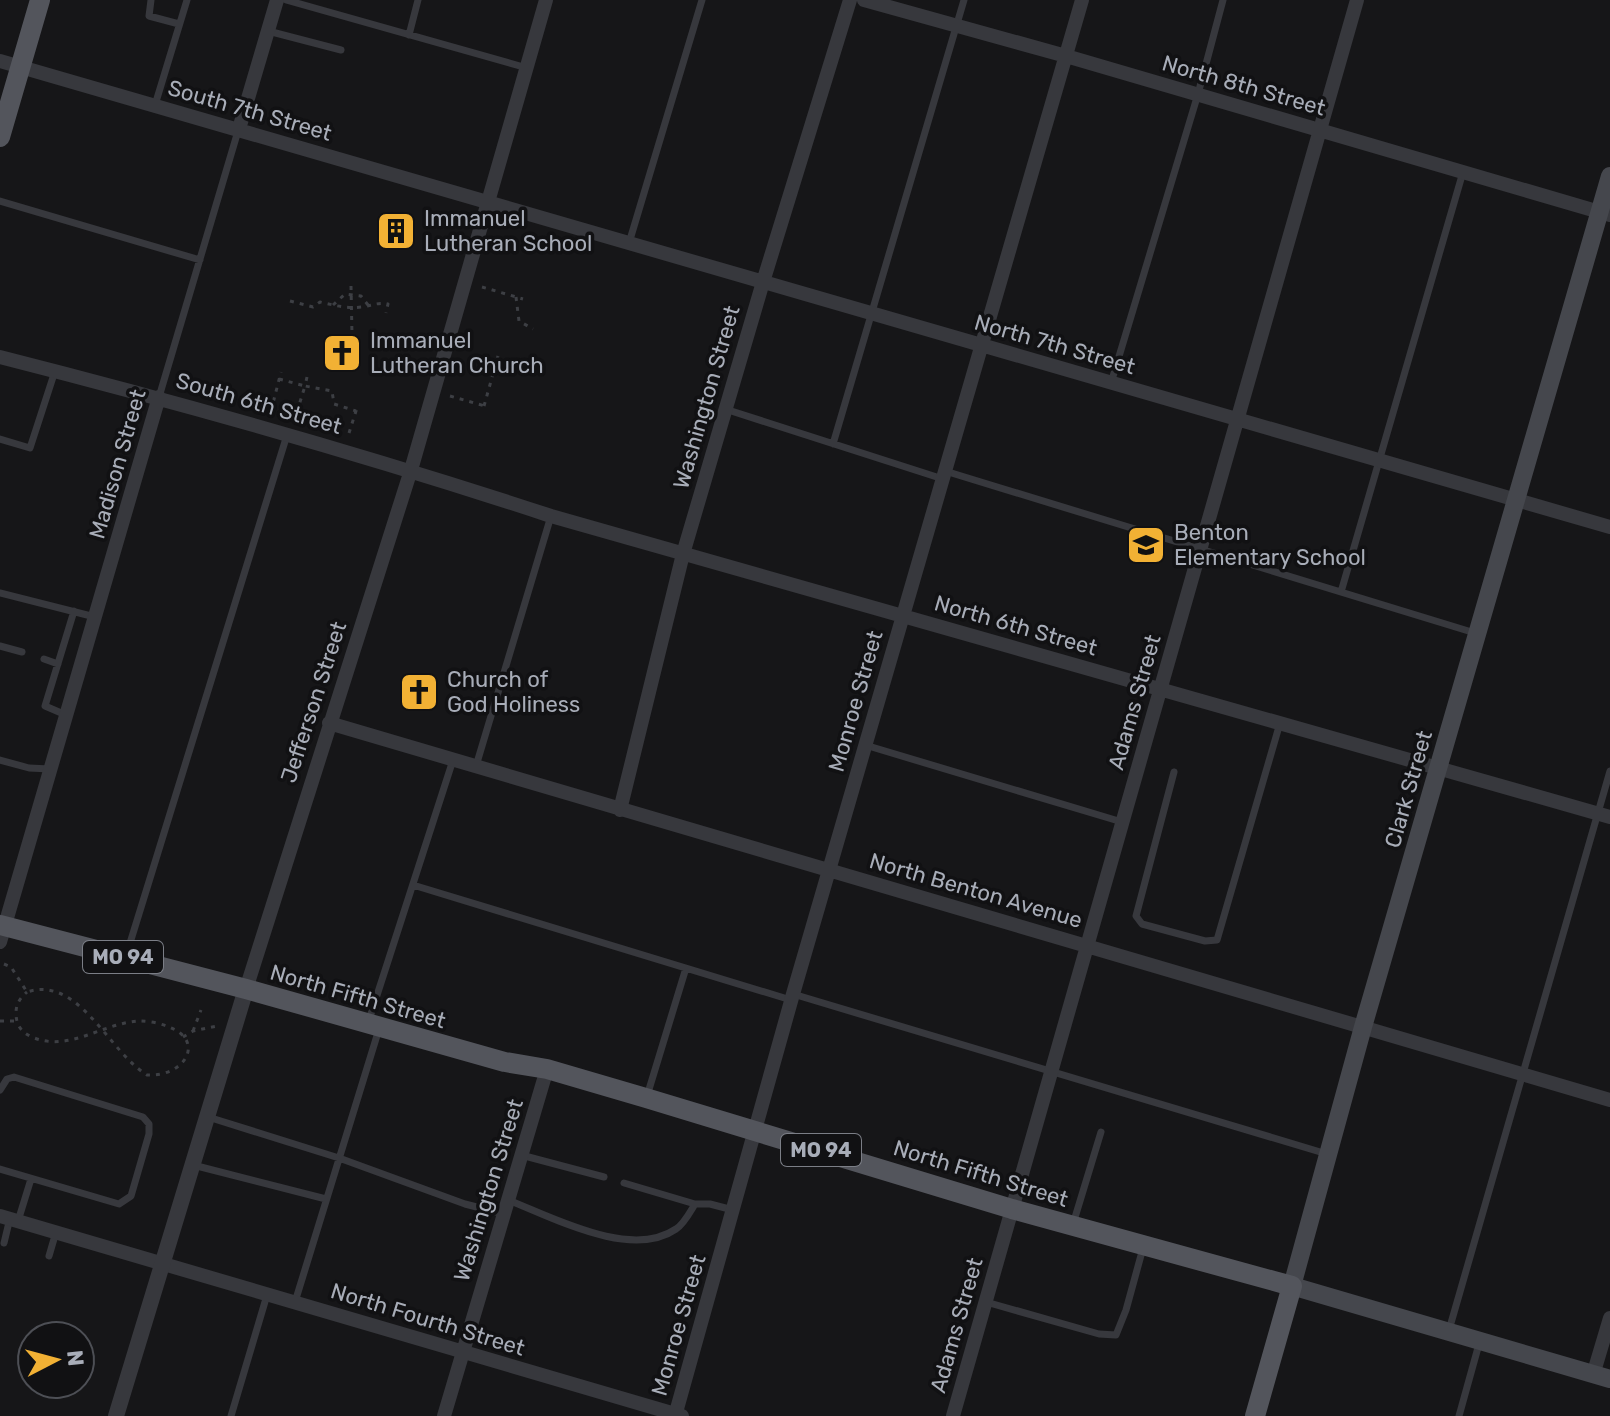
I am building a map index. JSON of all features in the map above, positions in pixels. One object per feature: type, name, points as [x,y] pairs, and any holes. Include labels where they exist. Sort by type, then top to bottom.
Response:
[{"type":"main road","points":[[0,137],[10,64],[40,0]]},
{"type":"main road","name":"Clark Street","points":[[1255,1416],[1438,769],[1605,214],[1610,176]]},
{"type":"main road","name":"MO 94","points":[[2,931],[126,958],[246,989]]},
{"type":"main road","name":"North Fifth Street","points":[[246,989],[505,1062],[547,1069],[1012,1209],[1292,1286],[1602,1377]]},
{"type":"street","name":"Madison Street","points":[[239,129],[277,0]]},
{"type":"street","name":"Jefferson Street","points":[[116,1416],[246,989],[411,470],[546,0]]},
{"type":"street","name":"Washington Street","points":[[620,810],[683,554],[850,0]]},
{"type":"street","name":"North 8th Street","points":[[864,0],[1605,214]]},
{"type":"street","name":"Monroe Street","points":[[677,1415],[792,997],[1082,0]]},
{"type":"street","name":"Adams Street","points":[[953,1416],[1357,0]]},
{"type":"street","name":"South 7th Street","points":[[10,64],[488,203]]},
{"type":"street","name":"North 7th Street","points":[[488,203],[1610,527]]},
{"type":"street","name":"South 6th Street","points":[[0,357],[159,397],[411,470]]},
{"type":"street","name":"Madison Street","points":[[2,931],[159,397]]},
{"type":"street","name":"North 6th Street","points":[[411,470],[551,516],[1604,816]]},
{"type":"street","name":"North Benton Avenue","points":[[329,723],[1610,1100]]},
{"type":"street","name":"Washington Street","points":[[444,1416],[547,1069]]},
{"type":"street","name":"North Fourth Street","points":[[9,1218],[677,1415]]},
{"type":"street","points":[[1602,1377],[1610,1318]]},
{"type":"lane","points":[[151,0],[149,16],[179,24]]},
{"type":"lane","points":[[155,105],[187,0]]},
{"type":"lane","points":[[286,0],[527,68]]},
{"type":"lane","points":[[409,35],[418,0]]},
{"type":"lane","points":[[629,243],[702,0]]},
{"type":"lane","points":[[833,444],[964,0]]},
{"type":"lane","points":[[1111,383],[1223,0]]},
{"type":"lane","points":[[268,31],[341,50]]},
{"type":"lane","name":"Madison Street","points":[[159,397],[239,129]]},
{"type":"lane","points":[[1341,592],[1463,172]]},
{"type":"lane","points":[[0,201],[200,260]]},
{"type":"lane","points":[[0,439],[30,448],[55,371]]},
{"type":"lane","points":[[725,409],[833,444],[1200,549],[1478,634]]},
{"type":"lane","points":[[126,958],[287,435]]},
{"type":"lane","points":[[476,766],[551,516]]},
{"type":"lane","points":[[0,593],[95,617]]},
{"type":"lane","points":[[66,715],[45,706],[74,611]]},
{"type":"lane","points":[[0,646],[22,652]]},
{"type":"lane","points":[[44,659],[58,664]]},
{"type":"lane","points":[[1174,772],[1136,916],[1142,924],[1205,941],[1217,940],[1280,723]]},
{"type":"lane","points":[[865,745],[1122,822]]},
{"type":"lane","points":[[0,760],[29,768],[50,769]]},
{"type":"lane","points":[[295,1302],[339,1158],[413,885],[453,760]]},
{"type":"lane","points":[[1448,1333],[1522,1074],[1604,816],[1610,771]]},
{"type":"lane","points":[[413,885],[686,968],[1329,1154]]},
{"type":"lane","points":[[646,1098],[686,968]]},
{"type":"lane","points":[[0,1090],[7,1079],[14,1077],[143,1117],[149,1124],[149,1134],[131,1196],[119,1204],[0,1169]]},
{"type":"lane","points":[[208,1117],[339,1158],[465,1204],[506,1207],[632,1241],[657,1238],[678,1229],[695,1204]]},
{"type":"lane","points":[[1073,1226],[1101,1132]]},
{"type":"lane","points":[[521,1155],[604,1177]]},
{"type":"lane","points":[[193,1165],[326,1199]]},
{"type":"lane","points":[[4,1243],[9,1218],[31,1179]]},
{"type":"lane","points":[[624,1183],[695,1204],[733,1210]]},
{"type":"lane","points":[[49,1256],[56,1232]]},
{"type":"lane","points":[[986,1302],[1099,1334],[1116,1335],[1144,1245]]},
{"type":"lane","points":[[231,1416],[267,1295]]},
{"type":"lane","points":[[1459,1416],[1480,1342]]},
{"type":"path","points":[[351,286],[352,335]]},
{"type":"path","points":[[482,287],[523,299]]},
{"type":"path","points":[[333,305],[345,294],[361,296],[368,305]]},
{"type":"path","points":[[516,297],[519,321],[533,329]]},
{"type":"path","points":[[290,301],[313,307],[320,302],[340,307],[388,304],[386,313]]},
{"type":"path","points":[[450,396],[485,406],[498,356]]},
{"type":"path","points":[[271,411],[281,372]]},
{"type":"path","points":[[295,418],[307,377]]},
{"type":"path","points":[[279,379],[332,391],[334,404],[357,408],[349,433]]},
{"type":"path","points":[[4,964],[11,967],[27,992]]},
{"type":"path","points":[[16,1021],[20,998],[27,992],[44,991],[71,998],[81,1005],[102,1031],[123,1056],[147,1075],[180,1068],[188,1053],[183,1037],[167,1026],[140,1021],[102,1031],[76,1039],[48,1041],[26,1034],[16,1021]]},
{"type":"path","points":[[193,1031],[201,1010]]},
{"type":"path","points":[[0,1021],[16,1021]]},
{"type":"path","points":[[183,1037],[193,1031],[218,1026]]},
{"type":"place","name":"Immanuel Lutheran School","points":[[396,231]]},
{"type":"place","name":"Immanuel Lutheran Church","points":[[342,353]]},
{"type":"place","name":"Benton Elementary School","points":[[1146,545]]},
{"type":"place","name":"Church of God Holiness","points":[[419,692]]}]
